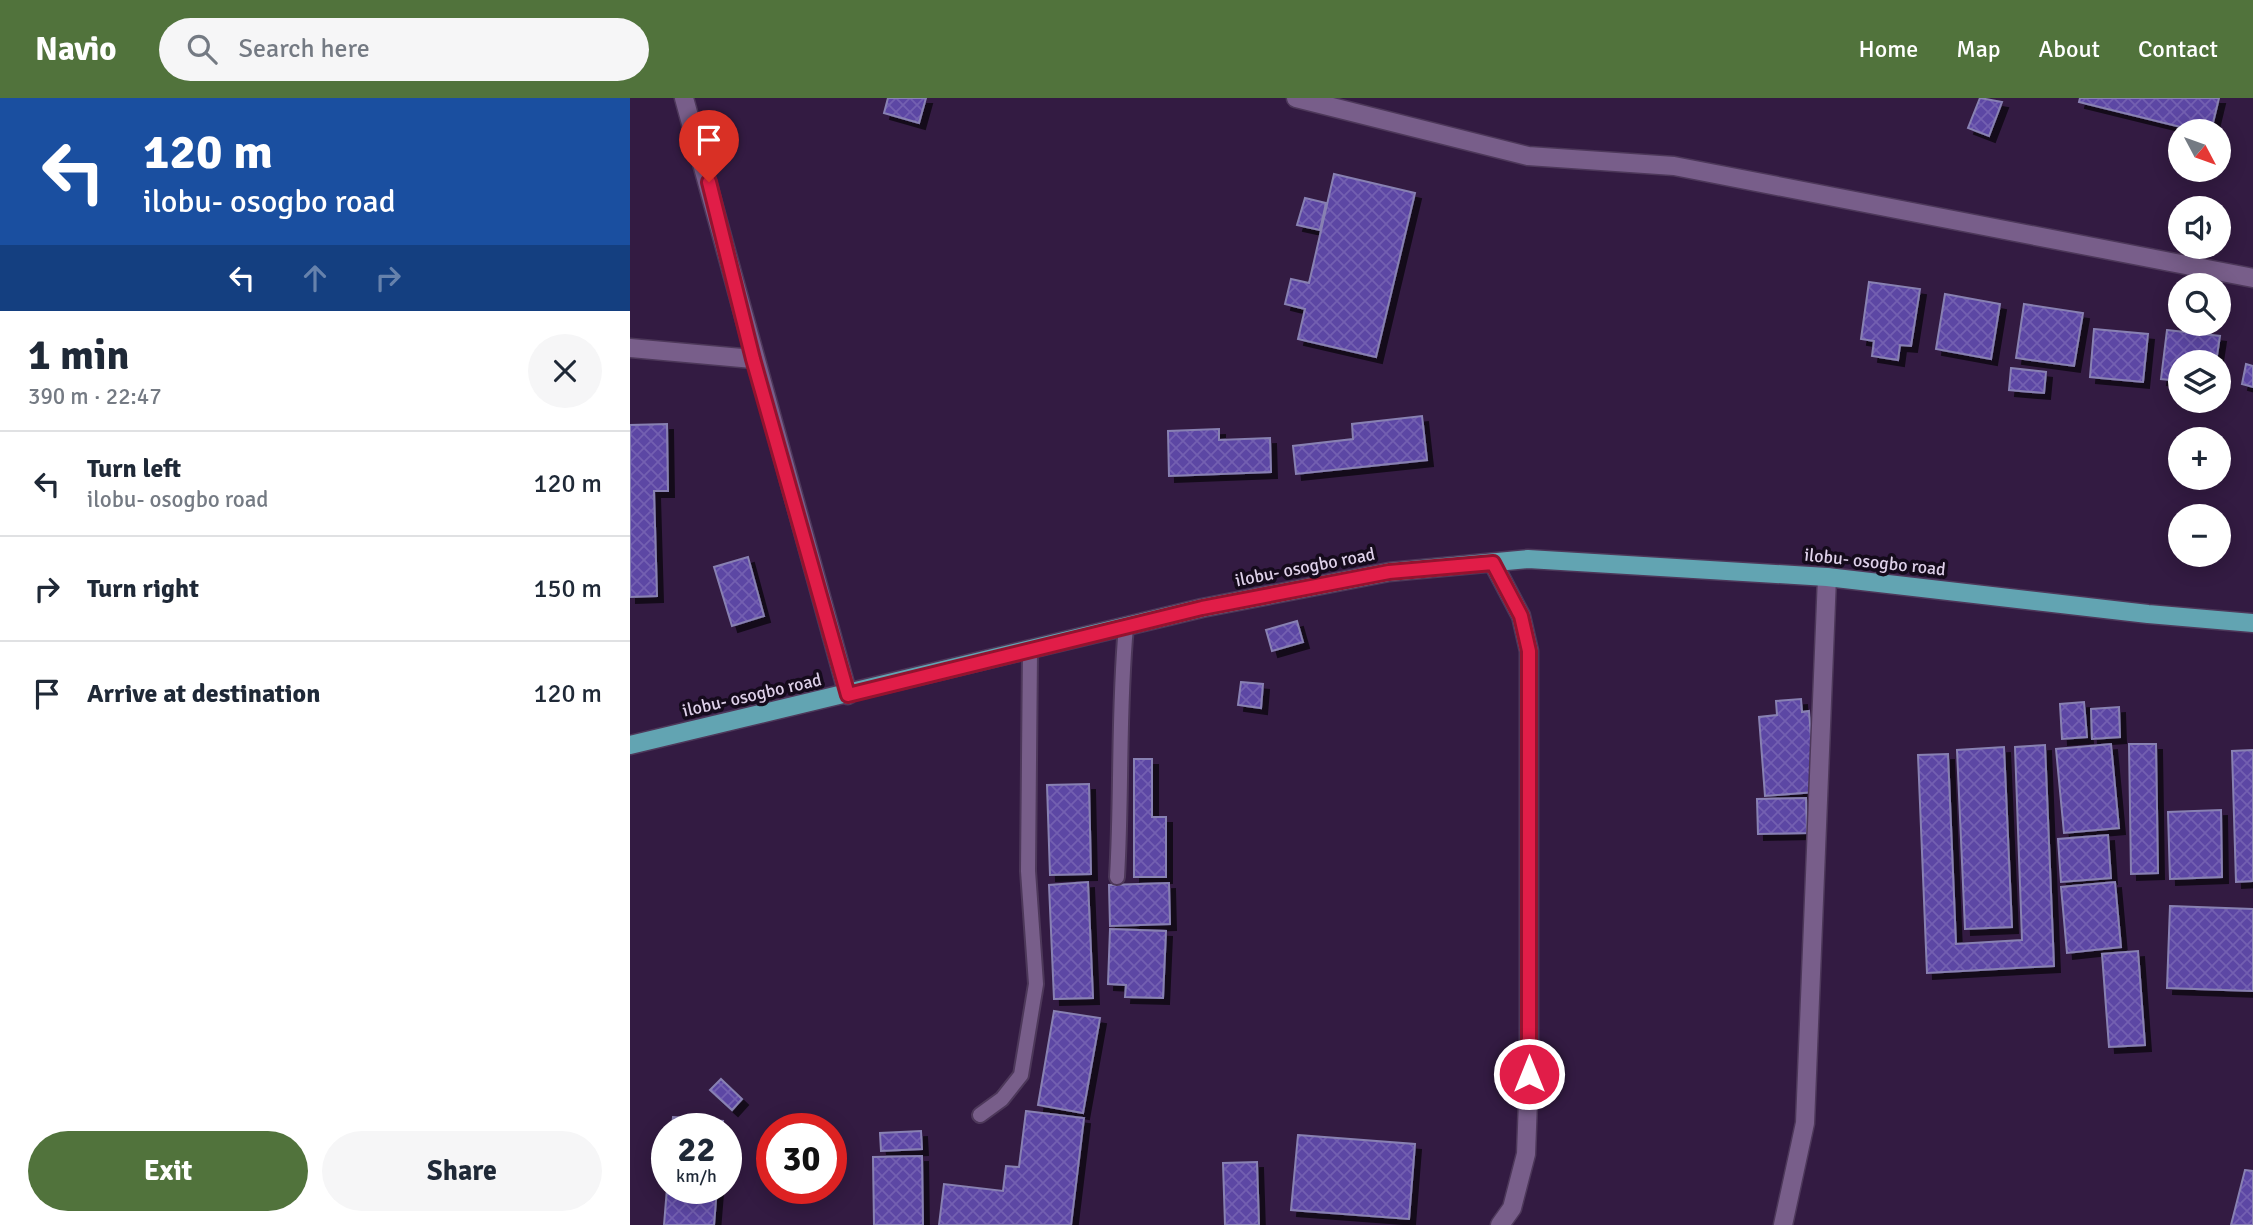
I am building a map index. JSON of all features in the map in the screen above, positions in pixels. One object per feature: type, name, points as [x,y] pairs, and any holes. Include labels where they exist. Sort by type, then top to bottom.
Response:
[{"type":"main road","name":"ilobu- osogbo road","points":[[630,745],[848,695],[1202,608],[1389,572],[1528,559],[1827,577],[2148,614],[2253,623]]},
{"type":"street","points":[[684,98],[753,359],[848,695]]},
{"type":"street","points":[[1296,98],[1528,156],[1674,166],[2253,278]]},
{"type":"street","points":[[630,348],[753,359]]},
{"type":"street","points":[[1493,563],[1521,616],[1529,651],[1529,1074],[1526,1154],[1512,1208],[1500,1225]]},
{"type":"street","points":[[1783,1225],[1805,1123],[1827,577]]},
{"type":"lane","points":[[1117,877],[1121,796],[1120,691],[1126,627]]},
{"type":"lane","points":[[980,1115],[1002,1099],[1021,1075],[1036,984],[1028,871],[1030,650]]},
{"type":"building","points":[[888,98],[926,98],[919,123],[884,113]]},
{"type":"building","points":[[1980,98],[2002,102],[1989,136],[1968,128]]},
{"type":"building","points":[[2080,98],[2219,98],[2214,119],[2168,119],[2168,124],[2079,102]]},
{"type":"building","points":[[1334,174],[1415,193],[1376,357],[1298,339],[1305,309],[1285,304],[1291,279],[1309,283]]},
{"type":"building","points":[[1305,198],[1326,203],[1320,230],[1297,225]]},
{"type":"building","points":[[1869,282],[1920,289],[1911,346],[1900,345],[1898,360],[1872,356],[1874,341],[1861,339]]},
{"type":"building","points":[[1945,294],[2000,304],[1991,359],[1936,349]]},
{"type":"building","points":[[2024,304],[2083,313],[2074,366],[2016,358]]},
{"type":"building","points":[[2094,329],[2148,334],[2143,382],[2090,377]]},
{"type":"building","points":[[2167,330],[2168,336],[2220,336],[2218,350],[2168,350],[2168,380],[2161,379]]},
{"type":"building","points":[[2246,364],[2253,366],[2253,387],[2242,384]]},
{"type":"building","points":[[2011,368],[2046,372],[2044,393],[2009,390]]},
{"type":"building","points":[[1422,416],[1427,460],[1296,474],[1293,446],[1353,439],[1352,424]]},
{"type":"building","points":[[667,424],[668,491],[654,491],[657,596],[630,597],[630,425]]},
{"type":"building","points":[[1219,429],[1219,440],[1270,438],[1271,472],[1169,476],[1168,431]]},
{"type":"building","points":[[748,557],[764,616],[732,626],[714,567]]},
{"type":"building","points":[[1297,621],[1303,642],[1272,651],[1266,630]]},
{"type":"building","points":[[1241,682],[1263,684],[1261,708],[1238,705]]},
{"type":"building","points":[[1801,699],[1802,712],[1809,711],[1815,792],[1765,796],[1759,717],[1777,715],[1776,701]]},
{"type":"building","points":[[2084,702],[2087,737],[2062,739],[2060,704]]},
{"type":"building","points":[[2119,707],[2120,737],[2092,739],[2091,709]]},
{"type":"building","points":[[2111,744],[2119,828],[2064,833],[2056,749]]},
{"type":"building","points":[[2129,744],[2156,744],[2158,873],[2131,874]]},
{"type":"building","points":[[2045,745],[2054,966],[1927,973],[1918,755],[1948,754],[1956,944],[2022,940],[2015,747]]},
{"type":"building","points":[[2004,747],[2012,927],[1965,929],[1957,750]]},
{"type":"building","points":[[2253,750],[2253,881],[2236,882],[2232,751]]},
{"type":"building","points":[[1134,759],[1152,759],[1152,817],[1166,817],[1166,877],[1134,877]]},
{"type":"building","points":[[1089,784],[1091,874],[1050,875],[1047,785]]},
{"type":"building","points":[[1806,798],[1807,833],[1758,834],[1757,799]]},
{"type":"building","points":[[2221,810],[2222,877],[2170,879],[2168,812]]},
{"type":"building","points":[[2108,835],[2111,878],[2061,882],[2058,839]]},
{"type":"building","points":[[1088,882],[1093,998],[1054,999],[1049,885]]},
{"type":"building","points":[[2115,882],[2121,947],[2067,953],[2061,887]]},
{"type":"building","points":[[1169,883],[1170,924],[1110,926],[1109,885]]},
{"type":"building","points":[[2170,906],[2253,909],[2253,991],[2167,988]]},
{"type":"building","points":[[1110,929],[1166,931],[1163,998],[1125,997],[1126,985],[1108,984]]},
{"type":"building","points":[[2138,951],[2145,1045],[2109,1047],[2102,954]]},
{"type":"building","points":[[1054,1011],[1100,1018],[1083,1113],[1038,1105]]},
{"type":"building","points":[[721,1079],[742,1099],[732,1110],[710,1090]]},
{"type":"building","points":[[1026,1111],[1084,1118],[1071,1225],[939,1225],[944,1184],[1003,1191],[1006,1166],[1019,1167]]},
{"type":"building","points":[[921,1131],[922,1149],[881,1151],[880,1133]]},
{"type":"building","points":[[1298,1135],[1415,1144],[1409,1219],[1291,1210]]},
{"type":"building","points":[[922,1156],[923,1225],[874,1225],[873,1157]]},
{"type":"building","points":[[1257,1162],[1259,1225],[1225,1225],[1223,1163]]},
{"type":"building","points":[[2245,1170],[2253,1171],[2253,1225],[2231,1225]]},
{"type":"building","points":[[666,1204],[716,1204],[714,1225],[664,1225]]},
{"type":"route","points":[[709,182],[753,359],[848,695],[1202,608],[1389,572],[1493,563],[1521,616],[1529,651],[1529,1074]]}]
